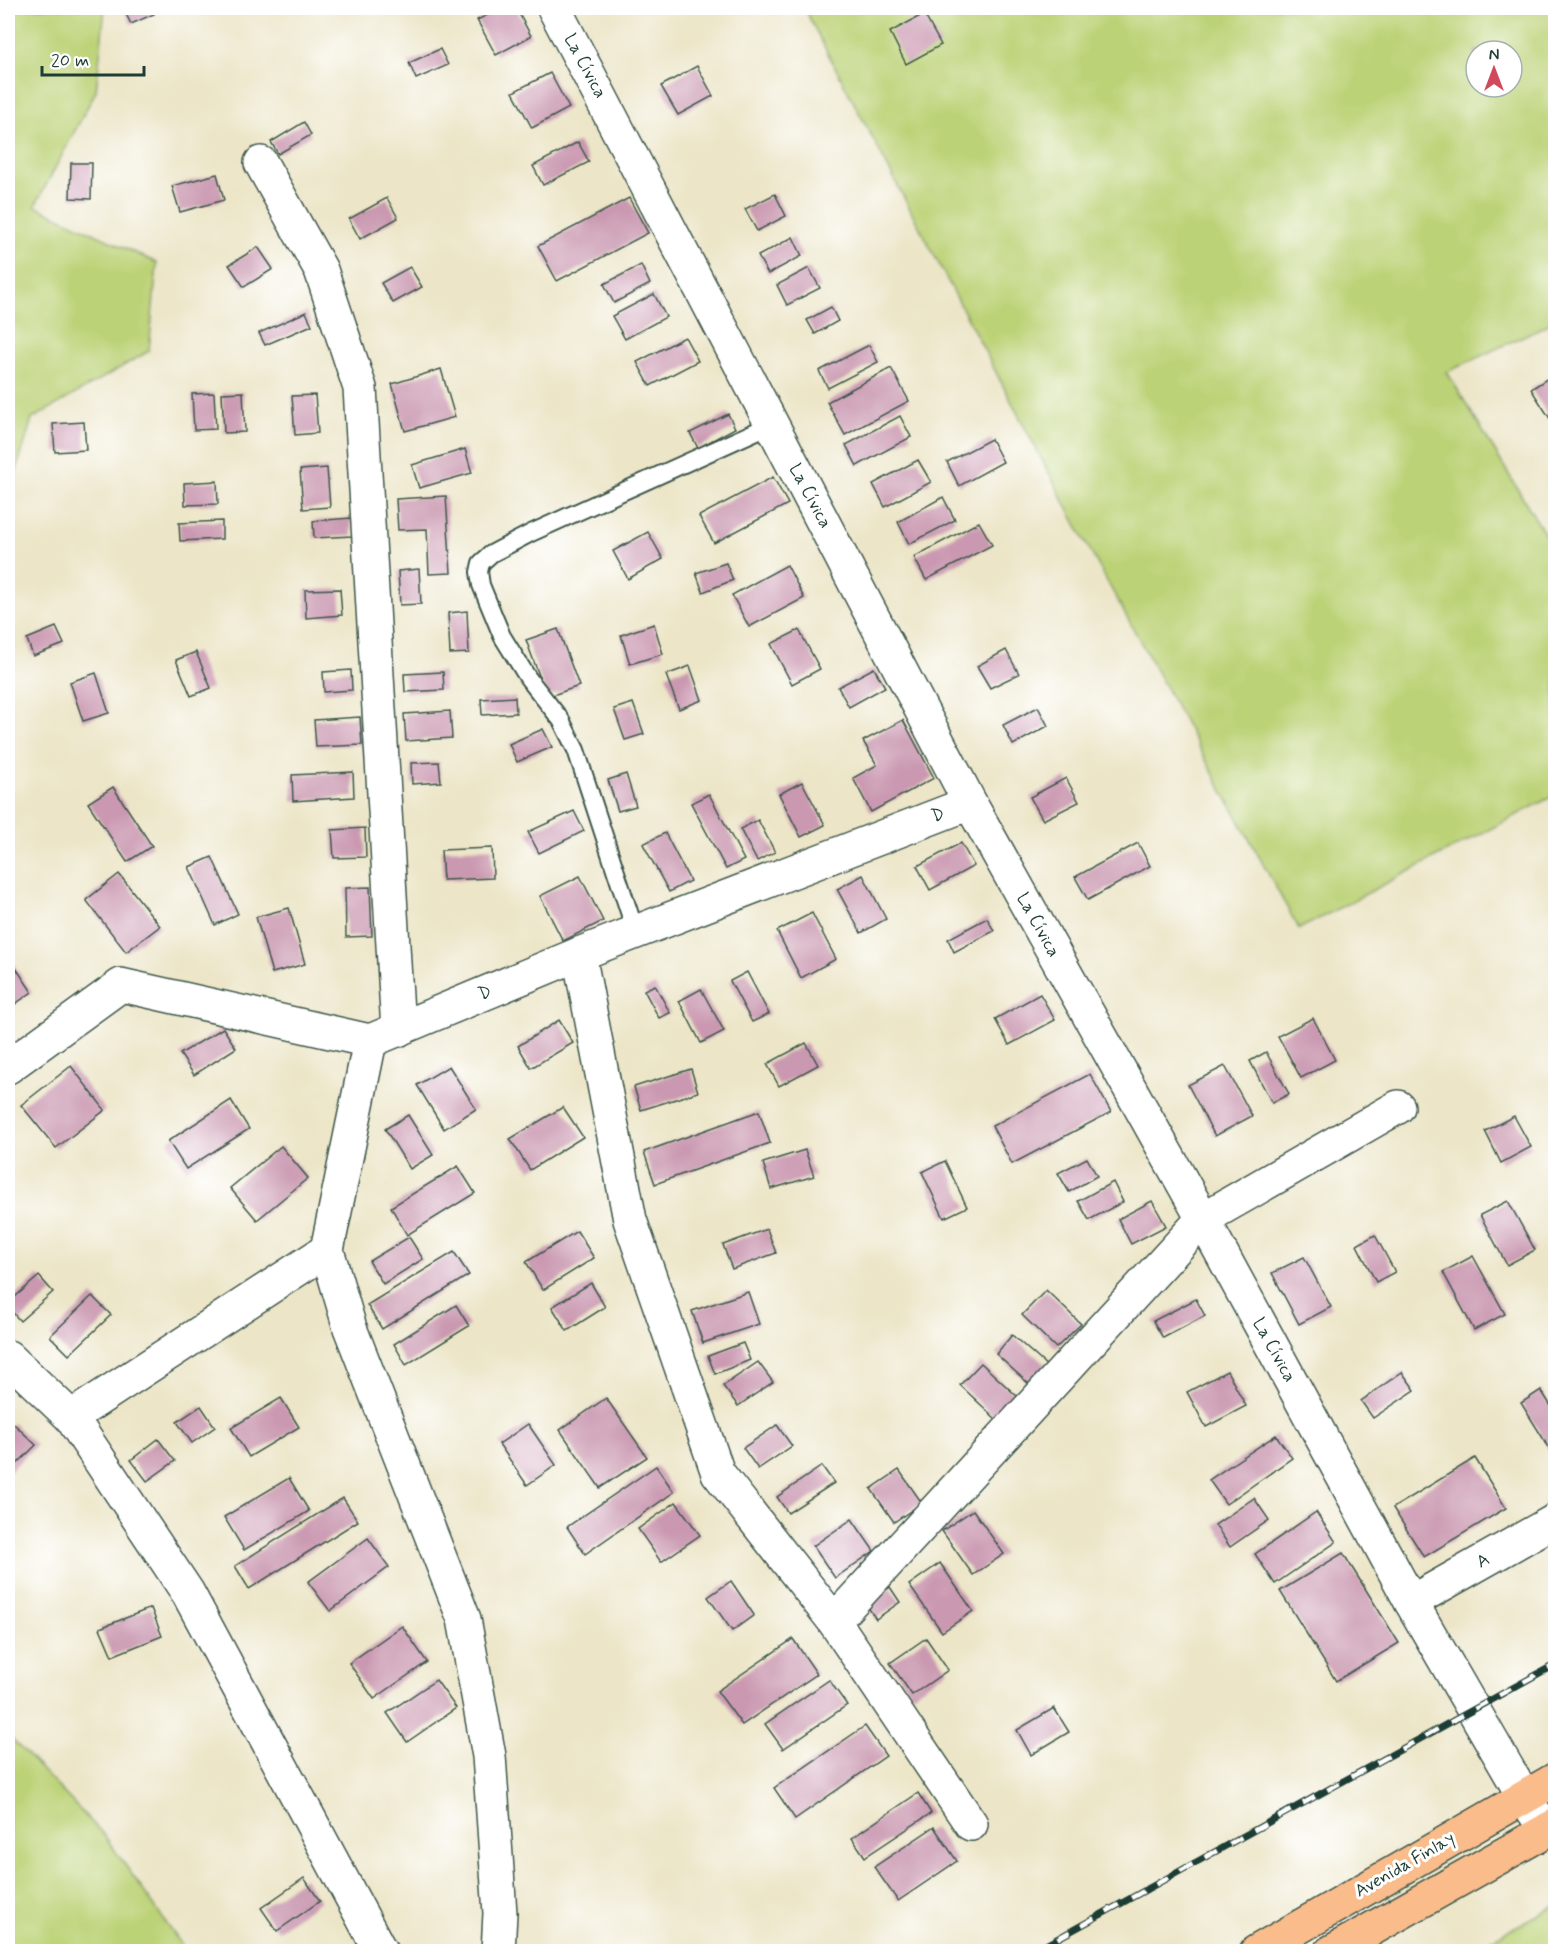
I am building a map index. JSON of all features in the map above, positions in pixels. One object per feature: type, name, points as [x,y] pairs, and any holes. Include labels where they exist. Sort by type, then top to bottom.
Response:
[{"type":"highway","name":"Avenida Finlay","points":[[1256,1952],[1556,1779]]},
{"type":"highway","points":[[1331,1952],[1551,1827]]},
{"type":"street","name":"La Cívica","points":[[554,8],[970,803],[1203,1219],[1411,1602],[1524,1797],[1551,1827]]},
{"type":"street","points":[[261,163],[321,270],[360,388],[384,1035],[327,1250],[350,1328],[464,1619],[489,1756],[500,1913],[498,1952]]},
{"type":"street","name":"D","points":[[384,1035],[579,954],[970,803]]},
{"type":"street","points":[[579,954],[630,1220],[718,1473],[834,1621],[971,1824]]},
{"type":"street","points":[[8,1067],[121,985],[384,1035]]},
{"type":"street","points":[[834,1621],[1203,1219],[1398,1107]]},
{"type":"street","points":[[71,1417],[327,1250]]},
{"type":"street","points":[[8,1357],[71,1417],[188,1593],[381,1952]]},
{"type":"street","name":"A","points":[[1411,1602],[1556,1520]]},
{"type":"lane","points":[[636,933],[576,750],[561,720],[528,678],[502,636],[481,585],[479,572],[481,563],[491,554],[531,533],[772,424]]},
{"type":"green space","points":[[8,8],[105,8],[96,91],[35,206],[157,263],[149,351],[32,419],[8,498]]},
{"type":"green space","points":[[804,8],[1555,8],[1555,321],[1447,372],[1555,551],[1555,795],[1299,929],[1087,545]]},
{"type":"green space","points":[[8,1735],[104,1835],[186,1951],[8,1951]]},
{"type":"green space","points":[[1555,1906],[1555,1951],[1469,1951]]},
{"type":"building","points":[[123,8],[151,8],[154,14],[131,24]]},
{"type":"building","points":[[502,8],[516,8],[531,36],[496,55],[477,20]]},
{"type":"building","points":[[924,14],[941,45],[906,64],[890,32]]},
{"type":"building","points":[[440,49],[448,65],[416,79],[409,63]]},
{"type":"building","points":[[697,66],[713,96],[678,115],[661,86]]},
{"type":"building","points":[[550,73],[569,108],[532,128],[513,92]]},
{"type":"building","points":[[304,122],[311,135],[278,154],[271,142]]},
{"type":"building","points":[[578,142],[589,162],[543,185],[533,166]]},
{"type":"building","points":[[71,163],[92,163],[91,199],[70,198]]},
{"type":"building","points":[[217,174],[224,200],[180,212],[172,186]]},
{"type":"building","points":[[775,194],[786,216],[757,231],[745,209]]},
{"type":"building","points":[[387,198],[398,218],[360,239],[349,219]]},
{"type":"building","points":[[629,198],[648,233],[557,281],[538,246]]},
{"type":"building","points":[[793,237],[802,256],[768,274],[758,256]]},
{"type":"building","points":[[258,247],[273,269],[244,287],[229,265]]},
{"type":"building","points":[[641,265],[650,284],[614,303],[604,284]]},
{"type":"building","points":[[410,267],[422,287],[393,303],[381,283]]},
{"type":"building","points":[[809,268],[820,288],[787,305],[777,285]]},
{"type":"building","points":[[654,294],[666,317],[625,339],[612,316]]},
{"type":"building","points":[[831,307],[838,321],[815,334],[807,320]]},
{"type":"building","points":[[306,312],[312,325],[265,345],[259,333]]},
{"type":"building","points":[[685,337],[698,361],[650,386],[637,362]]},
{"type":"building","points":[[869,345],[878,362],[828,388],[819,371]]},
{"type":"building","points":[[891,368],[909,401],[845,435],[827,402]]},
{"type":"building","points":[[441,369],[455,417],[405,431],[392,384]]},
{"type":"building","points":[[1556,373],[1556,428],[1531,389]]},
{"type":"building","points":[[243,392],[245,432],[224,433],[222,393]]},
{"type":"building","points":[[214,393],[216,429],[194,430],[192,394]]},
{"type":"building","points":[[315,395],[318,433],[295,435],[292,396]]},
{"type":"building","points":[[728,414],[735,428],[698,448],[690,433]]},
{"type":"building","points":[[900,416],[911,437],[857,466],[846,445]]},
{"type":"building","points":[[84,422],[86,450],[55,452],[53,424]]},
{"type":"building","points":[[991,439],[1003,462],[959,486],[947,462]]},
{"type":"building","points":[[465,449],[472,473],[419,488],[412,465]]},
{"type":"building","points":[[918,460],[931,482],[885,507],[873,484]]},
{"type":"building","points":[[327,468],[330,507],[303,509],[300,470]]},
{"type":"building","points":[[773,477],[788,504],[714,543],[699,516]]},
{"type":"building","points":[[217,481],[218,504],[185,505],[184,483]]},
{"type":"building","points":[[446,496],[451,573],[429,574],[427,529],[398,530],[396,499]]},
{"type":"building","points":[[943,497],[955,520],[909,544],[898,522]]},
{"type":"building","points":[[351,518],[352,536],[314,538],[313,521]]},
{"type":"building","points":[[222,521],[222,539],[180,541],[179,523]]},
{"type":"building","points":[[979,522],[992,545],[926,580],[914,557]]},
{"type":"building","points":[[648,532],[663,559],[628,579],[613,551]]},
{"type":"building","points":[[726,563],[733,580],[703,592],[696,573]]},
{"type":"building","points":[[787,565],[804,598],[749,627],[732,595]]},
{"type":"building","points":[[419,569],[421,604],[400,605],[398,571]]},
{"type":"building","points":[[340,589],[342,615],[306,618],[305,590]]},
{"type":"building","points":[[467,611],[469,653],[450,654],[448,613]]},
{"type":"building","points":[[654,624],[663,654],[630,664],[621,635]]},
{"type":"building","points":[[56,627],[64,644],[33,656],[27,639]]},
{"type":"building","points":[[558,629],[579,686],[547,697],[526,640]]},
{"type":"building","points":[[799,630],[820,669],[792,684],[771,644]]},
{"type":"building","points":[[1006,650],[1019,674],[990,688],[977,666]]},
{"type":"building","points":[[196,652],[211,688],[191,696],[176,660]]},
{"type":"building","points":[[690,666],[702,700],[679,709],[666,675]]},
{"type":"building","points":[[874,668],[885,687],[849,707],[838,687]]},
{"type":"building","points":[[351,670],[352,690],[324,692],[323,672]]},
{"type":"building","points":[[443,672],[444,690],[405,692],[404,674]]},
{"type":"building","points":[[96,673],[109,713],[83,721],[70,682]]},
{"type":"building","points":[[515,697],[516,713],[482,715],[481,699]]},
{"type":"building","points":[[633,703],[644,734],[625,740],[614,709]]},
{"type":"building","points":[[1038,707],[1048,726],[1013,745],[1003,725]]},
{"type":"building","points":[[450,711],[452,738],[406,741],[404,714]]},
{"type":"building","points":[[360,717],[362,745],[316,747],[314,720]]},
{"type":"building","points":[[903,720],[934,778],[871,812],[853,778],[877,765],[863,741]]},
{"type":"building","points":[[543,729],[552,747],[517,762],[509,744]]},
{"type":"building","points":[[439,762],[441,782],[412,784],[411,763]]},
{"type":"building","points":[[353,772],[354,797],[293,801],[292,775]]},
{"type":"building","points":[[626,774],[636,806],[618,811],[608,780]]},
{"type":"building","points":[[1066,778],[1079,802],[1043,820],[1030,797]]},
{"type":"building","points":[[802,782],[825,825],[801,837],[779,794]]},
{"type":"building","points":[[113,787],[152,846],[127,862],[88,803]]},
{"type":"building","points":[[709,794],[744,860],[726,869],[691,803]]},
{"type":"building","points":[[574,811],[584,831],[539,853],[528,832]]},
{"type":"building","points":[[758,820],[775,852],[757,861],[740,829]]},
{"type":"building","points":[[365,828],[366,857],[334,858],[332,830]]},
{"type":"building","points":[[665,833],[690,881],[669,892],[643,844]]},
{"type":"building","points":[[961,843],[974,866],[930,890],[917,866]]},
{"type":"building","points":[[1138,843],[1150,866],[1088,900],[1075,877]]},
{"type":"building","points":[[492,848],[493,878],[443,880],[441,850]]},
{"type":"building","points":[[212,857],[238,914],[215,925],[189,867]]},
{"type":"building","points":[[119,874],[160,926],[126,952],[86,900]]},
{"type":"building","points":[[863,875],[886,919],[861,933],[837,889]]},
{"type":"building","points":[[580,876],[603,921],[563,941],[540,896]]},
{"type":"building","points":[[370,887],[372,936],[346,937],[345,888]]},
{"type":"building","points":[[289,908],[305,964],[272,973],[256,917]]},
{"type":"building","points":[[812,913],[836,959],[801,978],[777,931]]},
{"type":"building","points":[[987,918],[994,931],[954,952],[948,939]]},
{"type":"building","points":[[8,956],[32,992],[8,1009]]},
{"type":"building","points":[[747,972],[769,1014],[752,1022],[730,981]]},
{"type":"building","points":[[655,985],[670,1013],[659,1018],[644,990]]},
{"type":"building","points":[[701,989],[724,1031],[701,1043],[679,1001]]},
{"type":"building","points":[[1040,994],[1055,1020],[1009,1045],[995,1019]]},
{"type":"building","points":[[1313,1018],[1335,1060],[1301,1078],[1278,1036]]},
{"type":"building","points":[[559,1020],[573,1043],[531,1068],[518,1046]]},
{"type":"building","points":[[223,1028],[236,1048],[194,1075],[180,1054]]},
{"type":"building","points":[[806,1043],[818,1065],[779,1086],[767,1064]]},
{"type":"building","points":[[1266,1052],[1289,1094],[1272,1103],[1250,1061]]},
{"type":"building","points":[[71,1066],[105,1110],[56,1148],[21,1105]]},
{"type":"building","points":[[449,1066],[476,1109],[444,1129],[417,1085]]},
{"type":"building","points":[[1225,1066],[1252,1116],[1215,1136],[1188,1085]]},
{"type":"building","points":[[691,1069],[698,1092],[641,1110],[634,1087]]},
{"type":"building","points":[[1090,1074],[1111,1112],[1012,1164],[992,1126]]},
{"type":"building","points":[[231,1100],[249,1129],[186,1169],[168,1141]]},
{"type":"building","points":[[563,1107],[583,1137],[530,1170],[510,1139]]},
{"type":"building","points":[[759,1111],[770,1143],[655,1184],[644,1152]]},
{"type":"building","points":[[408,1115],[433,1155],[410,1169],[385,1129]]},
{"type":"building","points":[[1514,1116],[1531,1147],[1501,1163],[1485,1131]]},
{"type":"building","points":[[281,1146],[308,1178],[257,1220],[230,1188]]},
{"type":"building","points":[[805,1150],[814,1176],[771,1189],[763,1163]]},
{"type":"building","points":[[1087,1158],[1097,1176],[1069,1192],[1058,1173]]},
{"type":"building","points":[[945,1161],[967,1207],[944,1218],[922,1172]]},
{"type":"building","points":[[458,1166],[475,1193],[407,1235],[391,1207]]},
{"type":"building","points":[[1113,1182],[1123,1202],[1089,1220],[1078,1201]]},
{"type":"building","points":[[1152,1201],[1166,1226],[1131,1244],[1118,1219]]},
{"type":"building","points":[[1508,1201],[1535,1250],[1507,1265],[1480,1215]]},
{"type":"building","points":[[767,1229],[776,1253],[732,1269],[723,1245]]},
{"type":"building","points":[[577,1231],[594,1258],[543,1290],[526,1262]]},
{"type":"building","points":[[1375,1235],[1395,1272],[1376,1282],[1357,1245]]},
{"type":"building","points":[[409,1237],[423,1259],[383,1284],[369,1261]]},
{"type":"building","points":[[454,1252],[469,1275],[382,1329],[367,1305]]},
{"type":"building","points":[[1473,1256],[1505,1314],[1474,1330],[1443,1272]]},
{"type":"building","points":[[1304,1257],[1331,1307],[1299,1324],[1272,1273]]},
{"type":"building","points":[[39,1276],[53,1292],[20,1321],[8,1307],[8,1303]]},
{"type":"building","points":[[591,1283],[605,1307],[567,1331],[552,1307]]},
{"type":"building","points":[[1046,1290],[1081,1324],[1056,1348],[1022,1315]]},
{"type":"building","points":[[748,1292],[759,1324],[703,1343],[692,1311]]},
{"type":"building","points":[[92,1296],[111,1315],[69,1355],[50,1336]]},
{"type":"building","points":[[1196,1299],[1205,1316],[1163,1338],[1153,1321]]},
{"type":"building","points":[[456,1305],[469,1326],[406,1365],[394,1344]]},
{"type":"building","points":[[1012,1335],[1047,1366],[1030,1385],[996,1354]]},
{"type":"building","points":[[743,1343],[750,1360],[715,1374],[708,1356]]},
{"type":"building","points":[[758,1362],[773,1382],[738,1406],[723,1386]]},
{"type":"building","points":[[981,1363],[1019,1398],[997,1420],[960,1385]]},
{"type":"building","points":[[1227,1371],[1246,1406],[1206,1427],[1187,1392]]},
{"type":"building","points":[[1402,1372],[1415,1390],[1373,1418],[1361,1401]]},
{"type":"building","points":[[1541,1390],[1556,1414],[1556,1459],[1521,1403]]},
{"type":"building","points":[[281,1398],[299,1427],[249,1457],[231,1428]]},
{"type":"building","points":[[606,1398],[647,1457],[600,1488],[560,1430]]},
{"type":"building","points":[[201,1406],[215,1427],[192,1443],[177,1422]]},
{"type":"building","points":[[13,1423],[36,1445],[8,1473],[8,1429]]},
{"type":"building","points":[[528,1424],[556,1465],[527,1485],[499,1444]]},
{"type":"building","points":[[777,1425],[792,1446],[758,1469],[743,1448]]},
{"type":"building","points":[[1276,1435],[1292,1458],[1226,1504],[1209,1480]]},
{"type":"building","points":[[158,1439],[175,1461],[147,1481],[131,1460]]},
{"type":"building","points":[[1475,1458],[1506,1508],[1424,1557],[1393,1508]]},
{"type":"building","points":[[656,1466],[674,1492],[585,1554],[567,1527]]},
{"type":"building","points":[[822,1466],[834,1483],[788,1513],[777,1497]]},
{"type":"building","points":[[899,1470],[922,1503],[894,1522],[871,1489]]},
{"type":"building","points":[[289,1478],[309,1511],[244,1550],[224,1517]]},
{"type":"building","points":[[343,1498],[358,1521],[249,1589],[235,1566]]},
{"type":"building","points":[[1254,1498],[1269,1520],[1230,1547],[1215,1525]]},
{"type":"building","points":[[676,1502],[700,1535],[661,1562],[638,1529]]},
{"type":"building","points":[[973,1510],[1004,1554],[973,1575],[942,1531]]},
{"type":"building","points":[[1316,1512],[1336,1542],[1275,1584],[1255,1554]]},
{"type":"building","points":[[852,1519],[874,1551],[835,1578],[813,1546]]},
{"type":"building","points":[[368,1538],[389,1567],[330,1611],[308,1582]]},
{"type":"building","points":[[1343,1553],[1399,1643],[1336,1681],[1280,1591]]},
{"type":"building","points":[[940,1563],[973,1611],[942,1632],[909,1585]]},
{"type":"building","points":[[731,1581],[754,1615],[732,1631],[708,1597]]},
{"type":"building","points":[[890,1587],[900,1602],[876,1619],[865,1603]]},
{"type":"building","points":[[151,1608],[162,1636],[112,1656],[100,1628]]},
{"type":"building","points":[[402,1626],[427,1662],[374,1699],[349,1663]]},
{"type":"building","points":[[926,1638],[948,1670],[912,1695],[890,1663]]},
{"type":"building","points":[[793,1639],[817,1674],[742,1725],[717,1691]]},
{"type":"building","points":[[436,1680],[456,1708],[407,1742],[387,1713]]},
{"type":"building","points":[[829,1680],[847,1705],[783,1749],[765,1724]]},
{"type":"building","points":[[1054,1708],[1069,1732],[1031,1755],[1017,1730]]},
{"type":"building","points":[[865,1726],[886,1756],[795,1819],[774,1788]]},
{"type":"building","points":[[918,1793],[931,1813],[865,1857],[852,1838]]},
{"type":"building","points":[[934,1827],[957,1861],[898,1901],[874,1867]]},
{"type":"building","points":[[304,1878],[320,1901],[277,1931],[261,1908]]},
{"type":"railway","points":[[1033,1952],[1556,1664]]}]
